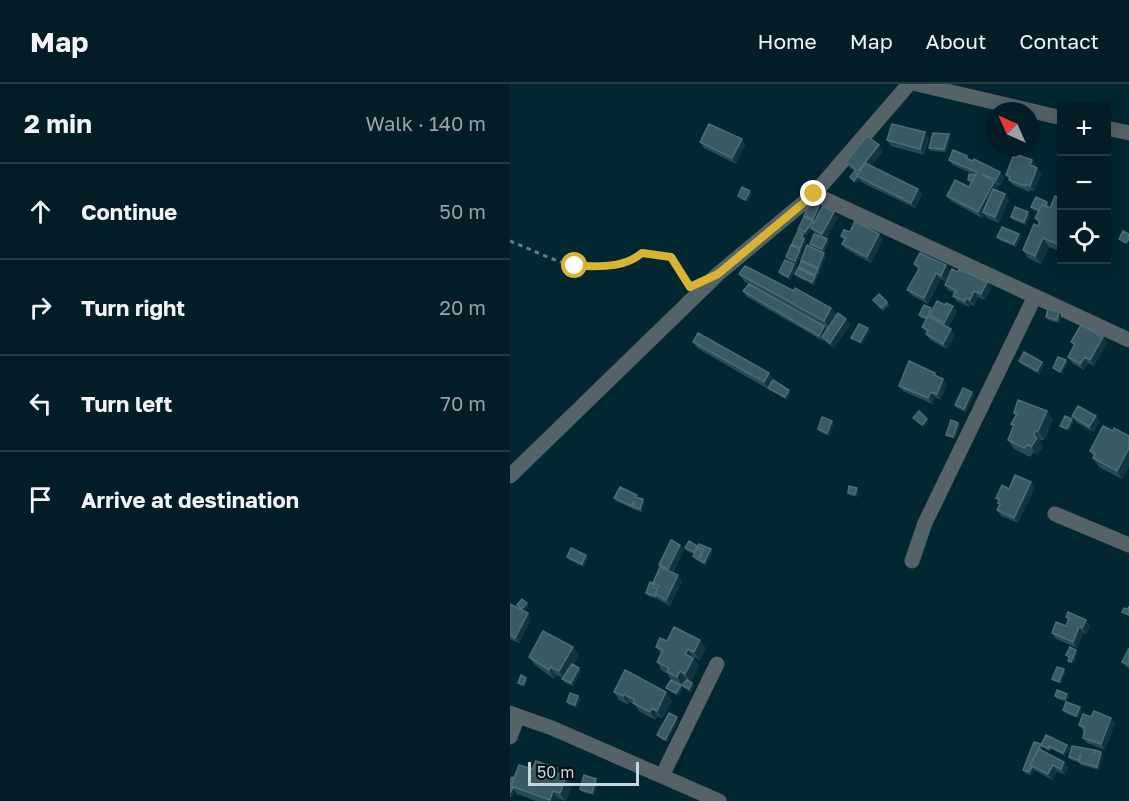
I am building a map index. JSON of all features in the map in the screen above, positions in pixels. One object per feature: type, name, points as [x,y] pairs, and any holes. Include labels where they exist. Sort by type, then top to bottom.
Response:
[{"type":"street","points":[[510,476],[718,274],[814,194],[909,84]]},
{"type":"street","points":[[917,84],[1057,117]]},
{"type":"street","points":[[1111,129],[1129,133]]},
{"type":"street","points":[[814,194],[1129,340]]},
{"type":"street","points":[[912,561],[925,523],[1035,296]]},
{"type":"street","points":[[1055,514],[1129,545]]},
{"type":"street","points":[[662,776],[717,664]]},
{"type":"street","points":[[510,737],[514,714],[719,801]]},
{"type":"path","points":[[510,241],[575,266],[618,266],[635,259],[642,253],[671,257],[690,287]]},
{"type":"building","points":[[709,124],[742,139],[732,158],[700,142]]},
{"type":"building","points":[[892,124],[925,132],[920,149],[887,140]]},
{"type":"building","points":[[933,133],[949,134],[944,149],[929,148]]},
{"type":"building","points":[[867,136],[879,145],[858,171],[846,162]]},
{"type":"building","points":[[953,150],[1000,172],[996,180],[982,174],[994,182],[978,212],[947,196],[955,180],[969,187],[977,172],[949,160]]},
{"type":"building","points":[[1021,156],[1032,160],[1030,165],[1037,168],[1030,186],[1009,180],[1010,177],[1006,175],[1013,157]]},
{"type":"building","points":[[865,163],[918,189],[911,203],[857,176]]},
{"type":"building","points":[[855,171],[858,175],[854,181],[850,177]]},
{"type":"building","points":[[969,174],[975,175],[972,181],[968,180]]},
{"type":"building","points":[[742,187],[750,191],[745,200],[738,196]]},
{"type":"building","points":[[993,189],[1005,194],[995,217],[983,212]]},
{"type":"building","points":[[1055,196],[1057,197],[1057,244],[1043,238],[1035,256],[1023,250],[1034,224],[1038,226],[1040,221],[1035,218],[1042,205],[1050,208]]},
{"type":"building","points":[[1036,197],[1047,202],[1039,210],[1031,207]]},
{"type":"building","points":[[813,204],[819,206],[813,219],[804,216],[808,207]]},
{"type":"building","points":[[823,206],[834,212],[822,234],[811,228]]},
{"type":"building","points":[[1015,207],[1028,212],[1024,222],[1011,217]]},
{"type":"building","points":[[804,217],[813,221],[805,232],[798,229]]},
{"type":"building","points":[[855,221],[879,234],[867,257],[842,244],[846,238],[841,236],[844,230],[850,232]]},
{"type":"building","points":[[1002,227],[1019,234],[1014,244],[997,237]]},
{"type":"building","points":[[798,231],[803,234],[801,238],[804,239],[800,248],[792,244]]},
{"type":"building","points":[[1123,231],[1129,234],[1126,243],[1119,239]]},
{"type":"building","points":[[814,234],[827,239],[822,249],[810,244]]},
{"type":"building","points":[[791,245],[800,250],[795,261],[786,257]]},
{"type":"building","points":[[807,245],[824,253],[818,268],[801,260]]},
{"type":"building","points":[[920,253],[946,265],[941,276],[936,273],[924,298],[907,290],[920,267],[914,264]]},
{"type":"building","points":[[785,260],[794,264],[788,277],[779,272]]},
{"type":"building","points":[[801,261],[818,269],[815,275],[799,267]]},
{"type":"building","points":[[745,266],[794,291],[795,288],[831,308],[824,321],[739,274]]},
{"type":"building","points":[[798,268],[815,277],[812,282],[795,274]]},
{"type":"building","points":[[952,269],[958,272],[959,269],[987,282],[981,294],[974,291],[970,300],[966,298],[965,301],[953,296],[956,290],[945,285]]},
{"type":"building","points":[[749,284],[824,326],[819,336],[743,291]]},
{"type":"building","points":[[879,294],[887,302],[881,308],[873,300]]},
{"type":"building","points":[[937,301],[953,306],[944,323],[930,315]]},
{"type":"building","points":[[924,305],[931,308],[927,318],[919,315]]},
{"type":"building","points":[[1048,309],[1059,312],[1057,320],[1046,317]]},
{"type":"building","points":[[838,313],[846,319],[830,343],[822,337]]},
{"type":"building","points":[[928,316],[951,329],[943,344],[926,334],[928,330],[922,327]]},
{"type":"building","points":[[859,324],[868,328],[860,342],[851,338]]},
{"type":"building","points":[[1081,325],[1103,337],[1090,360],[1085,357],[1080,364],[1068,357],[1075,344],[1071,342]]},
{"type":"building","points":[[698,333],[769,373],[764,382],[693,342]]},
{"type":"building","points":[[1024,352],[1042,362],[1037,371],[1019,361]]},
{"type":"building","points":[[1058,357],[1066,360],[1060,372],[1053,368]]},
{"type":"building","points":[[909,361],[943,379],[937,394],[931,392],[928,398],[899,386]]},
{"type":"building","points":[[773,380],[789,390],[785,397],[768,388]]},
{"type":"building","points":[[963,388],[972,392],[964,409],[955,405]]},
{"type":"building","points":[[1018,400],[1047,411],[1038,431],[1035,431],[1034,435],[1037,438],[1031,447],[1029,444],[1024,448],[1008,440],[1014,425],[1011,424],[1017,414],[1014,413]]},
{"type":"building","points":[[1078,406],[1096,416],[1089,427],[1072,416]]},
{"type":"building","points":[[919,411],[927,419],[922,425],[913,418]]},
{"type":"building","points":[[1065,416],[1072,419],[1067,429],[1060,426]]},
{"type":"building","points":[[822,417],[832,421],[827,433],[818,429]]},
{"type":"building","points":[[951,420],[958,423],[953,437],[946,435]]},
{"type":"building","points":[[1103,426],[1113,431],[1114,428],[1129,436],[1129,448],[1117,471],[1093,458],[1095,454],[1090,451]]},
{"type":"building","points":[[1015,475],[1031,482],[1014,518],[997,510],[1000,504],[999,499],[996,498],[1002,485],[1009,489]]},
{"type":"building","points":[[849,486],[857,488],[855,494],[848,493]]},
{"type":"building","points":[[620,487],[637,495],[635,497],[643,499],[640,509],[633,507],[634,501],[631,506],[614,498]]},
{"type":"building","points":[[671,540],[680,545],[668,569],[659,565]]},
{"type":"building","points":[[689,541],[697,546],[694,552],[685,548]]},
{"type":"building","points":[[699,544],[711,549],[704,563],[699,560],[704,550],[697,547]]},
{"type":"building","points":[[571,548],[586,555],[582,564],[567,557]]},
{"type":"building","points":[[697,549],[702,552],[697,559],[693,556]]},
{"type":"building","points":[[660,567],[678,575],[666,600],[655,594],[659,586],[653,583]]},
{"type":"building","points":[[650,582],[653,583],[653,587],[658,588],[655,596],[646,593]]},
{"type":"building","points":[[522,599],[527,603],[522,609],[517,605]]},
{"type":"building","points":[[510,604],[528,613],[515,638],[510,635]]},
{"type":"building","points":[[1129,606],[1129,615],[1122,612],[1124,608],[1128,609]]},
{"type":"building","points":[[1068,612],[1086,620],[1082,628],[1079,627],[1073,642],[1052,633],[1056,622],[1066,626],[1069,618],[1066,617]]},
{"type":"building","points":[[674,627],[700,640],[694,652],[688,649],[685,654],[693,658],[685,674],[680,671],[677,677],[667,672],[669,668],[657,662],[663,650],[656,647],[660,638],[667,641]]},
{"type":"building","points":[[543,631],[573,647],[559,671],[550,667],[549,670],[529,657]]},
{"type":"building","points":[[1070,647],[1076,650],[1071,662],[1068,661],[1069,657],[1066,655]]},
{"type":"building","points":[[1129,648],[1129,665],[1122,662]]},
{"type":"building","points":[[572,664],[579,668],[571,683],[562,679]]},
{"type":"building","points":[[1057,667],[1064,669],[1059,682],[1052,679]]},
{"type":"building","points":[[625,670],[666,692],[657,711],[652,708],[650,712],[633,703],[635,700],[614,692]]},
{"type":"building","points":[[521,675],[526,678],[523,685],[518,683]]},
{"type":"building","points":[[671,680],[681,685],[676,693],[666,688]]},
{"type":"building","points":[[687,680],[692,683],[689,689],[682,685]]},
{"type":"building","points":[[1057,690],[1067,694],[1065,699],[1055,696]]},
{"type":"building","points":[[570,693],[578,696],[575,705],[567,702]]},
{"type":"building","points":[[1066,702],[1080,707],[1076,716],[1063,710]]},
{"type":"building","points":[[1094,711],[1111,718],[1101,744],[1083,738],[1085,728],[1079,725],[1083,714],[1091,717]]},
{"type":"building","points":[[669,713],[677,717],[665,740],[657,735]]},
{"type":"building","points":[[1046,735],[1067,745],[1063,753],[1041,745]]},
{"type":"building","points":[[1034,742],[1041,744],[1030,765],[1032,767],[1029,772],[1023,770]]},
{"type":"building","points":[[1072,746],[1094,750],[1094,754],[1095,750],[1101,752],[1097,767],[1079,762],[1081,753],[1078,760],[1069,757]]},
{"type":"building","points":[[1039,749],[1064,762],[1061,769],[1053,765],[1048,774],[1030,765]]},
{"type":"building","points":[[536,761],[557,768],[556,773],[566,777],[560,793],[553,791],[550,800],[511,786],[519,765],[532,769]]},
{"type":"building","points":[[584,775],[596,779],[592,793],[580,789]]},
{"type":"building","points":[[514,778],[511,786],[513,788],[510,793],[510,780]]},
{"type":"route","points":[[575,266],[618,266],[635,259],[642,253],[671,257],[690,287],[718,274],[814,194]]}]
